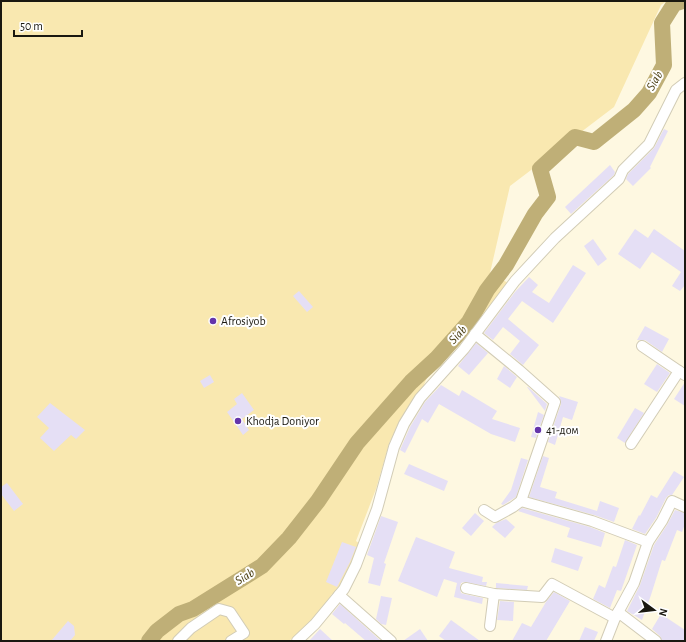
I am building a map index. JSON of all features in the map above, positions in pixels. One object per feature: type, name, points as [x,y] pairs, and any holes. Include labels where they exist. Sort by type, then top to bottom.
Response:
[{"type":"street","points":[[297,641],[315,624],[344,589],[356,565],[377,509],[394,447],[404,424],[420,398],[464,349],[515,281],[555,238],[619,179],[623,170],[649,144],[676,90],[685,83]]},
{"type":"street","points":[[475,334],[555,402],[521,501],[495,517],[484,510]]},
{"type":"street","points":[[631,444],[682,373],[642,346]]},
{"type":"street","points":[[521,501],[592,522],[648,542]]},
{"type":"street","points":[[606,641],[617,615],[634,583],[648,542],[662,521],[672,501],[685,506]]},
{"type":"street","points":[[466,588],[494,594],[542,597],[552,584],[617,615],[656,641]]},
{"type":"street","points":[[490,626],[494,594]]},
{"type":"street","points":[[339,595],[392,641]]},
{"type":"street","points":[[178,641],[191,628],[219,609],[230,612],[244,633],[231,641]]},
{"type":"shaded area","name":"Afrosiyob","points":[[1,1],[667,1],[661,5],[614,107],[510,186],[490,273],[512,285],[432,366],[423,387],[390,441],[376,489],[356,541],[360,544],[340,592],[337,596],[332,594],[323,607],[301,631],[289,641],[1,641]]},
{"type":"building","points":[[664,129],[668,131],[650,167],[651,168],[633,186],[626,179],[628,174],[654,148]]},
{"type":"building","points":[[610,165],[615,172],[614,175],[571,214],[565,207]]},
{"type":"building","points":[[635,229],[648,238],[654,229],[685,251],[685,285],[680,291],[672,286],[681,272],[652,252],[640,269],[618,254]]},
{"type":"building","points":[[593,239],[607,259],[598,266],[584,246]]},
{"type":"building","points":[[573,265],[586,273],[553,323],[522,301],[508,319],[539,345],[523,365],[510,354],[520,341],[503,327],[493,340],[484,333],[515,292],[529,277],[538,285],[532,292],[549,303]]},
{"type":"building","points":[[299,291],[313,307],[307,312],[293,296]]},
{"type":"building","points":[[645,326],[669,339],[662,352],[645,340],[637,340]]},
{"type":"building","points":[[476,343],[488,353],[469,375],[458,366]]},
{"type":"building","points":[[657,364],[670,373],[657,392],[644,384]]},
{"type":"building","points":[[504,366],[517,377],[510,388],[497,379]]},
{"type":"building","points":[[210,375],[214,382],[204,388],[200,381]]},
{"type":"building","points":[[685,382],[685,406],[674,399]]},
{"type":"building","points":[[441,385],[459,396],[462,390],[497,411],[492,419],[520,428],[515,442],[491,434],[439,404],[428,423],[422,419],[405,453],[400,450],[410,427],[425,402]]},
{"type":"building","points":[[527,387],[547,404],[545,411]]},
{"type":"building","points":[[242,393],[254,410],[242,419],[249,430],[243,435],[227,412],[237,404],[234,399]]},
{"type":"building","points":[[559,396],[578,402],[572,420],[563,417],[555,445],[548,442],[561,404]]},
{"type":"building","points":[[50,403],[85,430],[76,439],[71,435],[54,451],[40,438],[49,428],[37,417]]},
{"type":"building","points":[[635,408],[644,413],[625,443],[617,438]]},
{"type":"building","points":[[538,412],[544,415],[536,438],[531,437]]},
{"type":"building","points":[[543,456],[549,458],[540,487],[557,492],[555,498],[597,511],[600,501],[619,508],[614,522],[529,497]]},
{"type":"building","points":[[521,458],[528,460],[516,497],[503,505],[501,504],[511,490]]},
{"type":"building","points":[[409,464],[448,481],[444,491],[404,474]]},
{"type":"building","points":[[674,471],[684,477],[672,495],[669,495],[666,498],[656,518],[645,534],[632,529],[651,495],[657,498]]},
{"type":"building","points":[[7,483],[23,504],[14,511],[1,494],[1,487]]},
{"type":"building","points":[[522,508],[590,527],[605,533],[601,547],[567,537],[570,528],[518,511]]},
{"type":"building","points":[[675,510],[685,513],[685,524],[682,532],[677,530],[665,561],[662,560],[642,620],[627,611],[640,585],[654,545]]},
{"type":"building","points":[[475,513],[484,521],[471,536],[462,528]]},
{"type":"building","points":[[381,516],[398,522],[384,563],[386,564],[380,586],[368,583],[374,558],[367,555]]},
{"type":"building","points":[[506,519],[515,527],[505,538],[492,527],[496,523]]},
{"type":"building","points":[[416,537],[455,552],[449,568],[483,577],[482,582],[487,582],[486,586],[464,582],[461,583],[460,587],[461,593],[483,598],[482,604],[454,597],[457,583],[444,579],[437,597],[398,581]]},
{"type":"building","points":[[625,540],[637,545],[621,591],[617,590],[610,608],[593,599],[599,585],[605,588],[613,566],[616,567]]},
{"type":"building","points":[[342,542],[356,547],[337,587],[326,582]]},
{"type":"building","points":[[555,548],[583,557],[578,571],[551,562]]},
{"type":"building","points":[[496,583],[528,586],[527,590],[496,588]]},
{"type":"building","points":[[554,592],[570,601],[546,641],[512,641],[522,623],[531,627]]},
{"type":"building","points":[[381,596],[392,598],[386,625],[381,624],[376,619]]},
{"type":"building","points":[[500,601],[514,602],[513,621],[497,620]]},
{"type":"building","points":[[340,604],[381,641],[366,641],[332,614]]},
{"type":"building","points":[[661,614],[685,630],[685,641],[662,641],[660,636],[652,629]]},
{"type":"building","points":[[451,620],[480,641],[446,641],[439,636]]},
{"type":"building","points":[[68,621],[74,626],[75,635],[70,641],[51,641]]},
{"type":"building","points":[[585,627],[598,632],[594,641],[579,641]]},
{"type":"building","points":[[320,629],[333,641],[309,641]]},
{"type":"building","points":[[420,629],[428,641],[403,641]]},
{"type":"waterway","name":"Siab","points":[[149,641],[157,631],[179,614],[193,609],[262,566],[289,538],[318,501],[357,443],[411,382],[436,359],[469,322],[487,290],[506,265],[535,214],[548,197],[540,169],[575,137],[594,142],[634,110],[649,93],[664,65],[662,23],[674,4],[683,1]]},
{"type":"place","name":"Afrosiyob","points":[[213,321]]},
{"type":"place","name":"Khodja Doniyor","points":[[238,421]]},
{"type":"place","name":"41-дом","points":[[538,430]]}]
